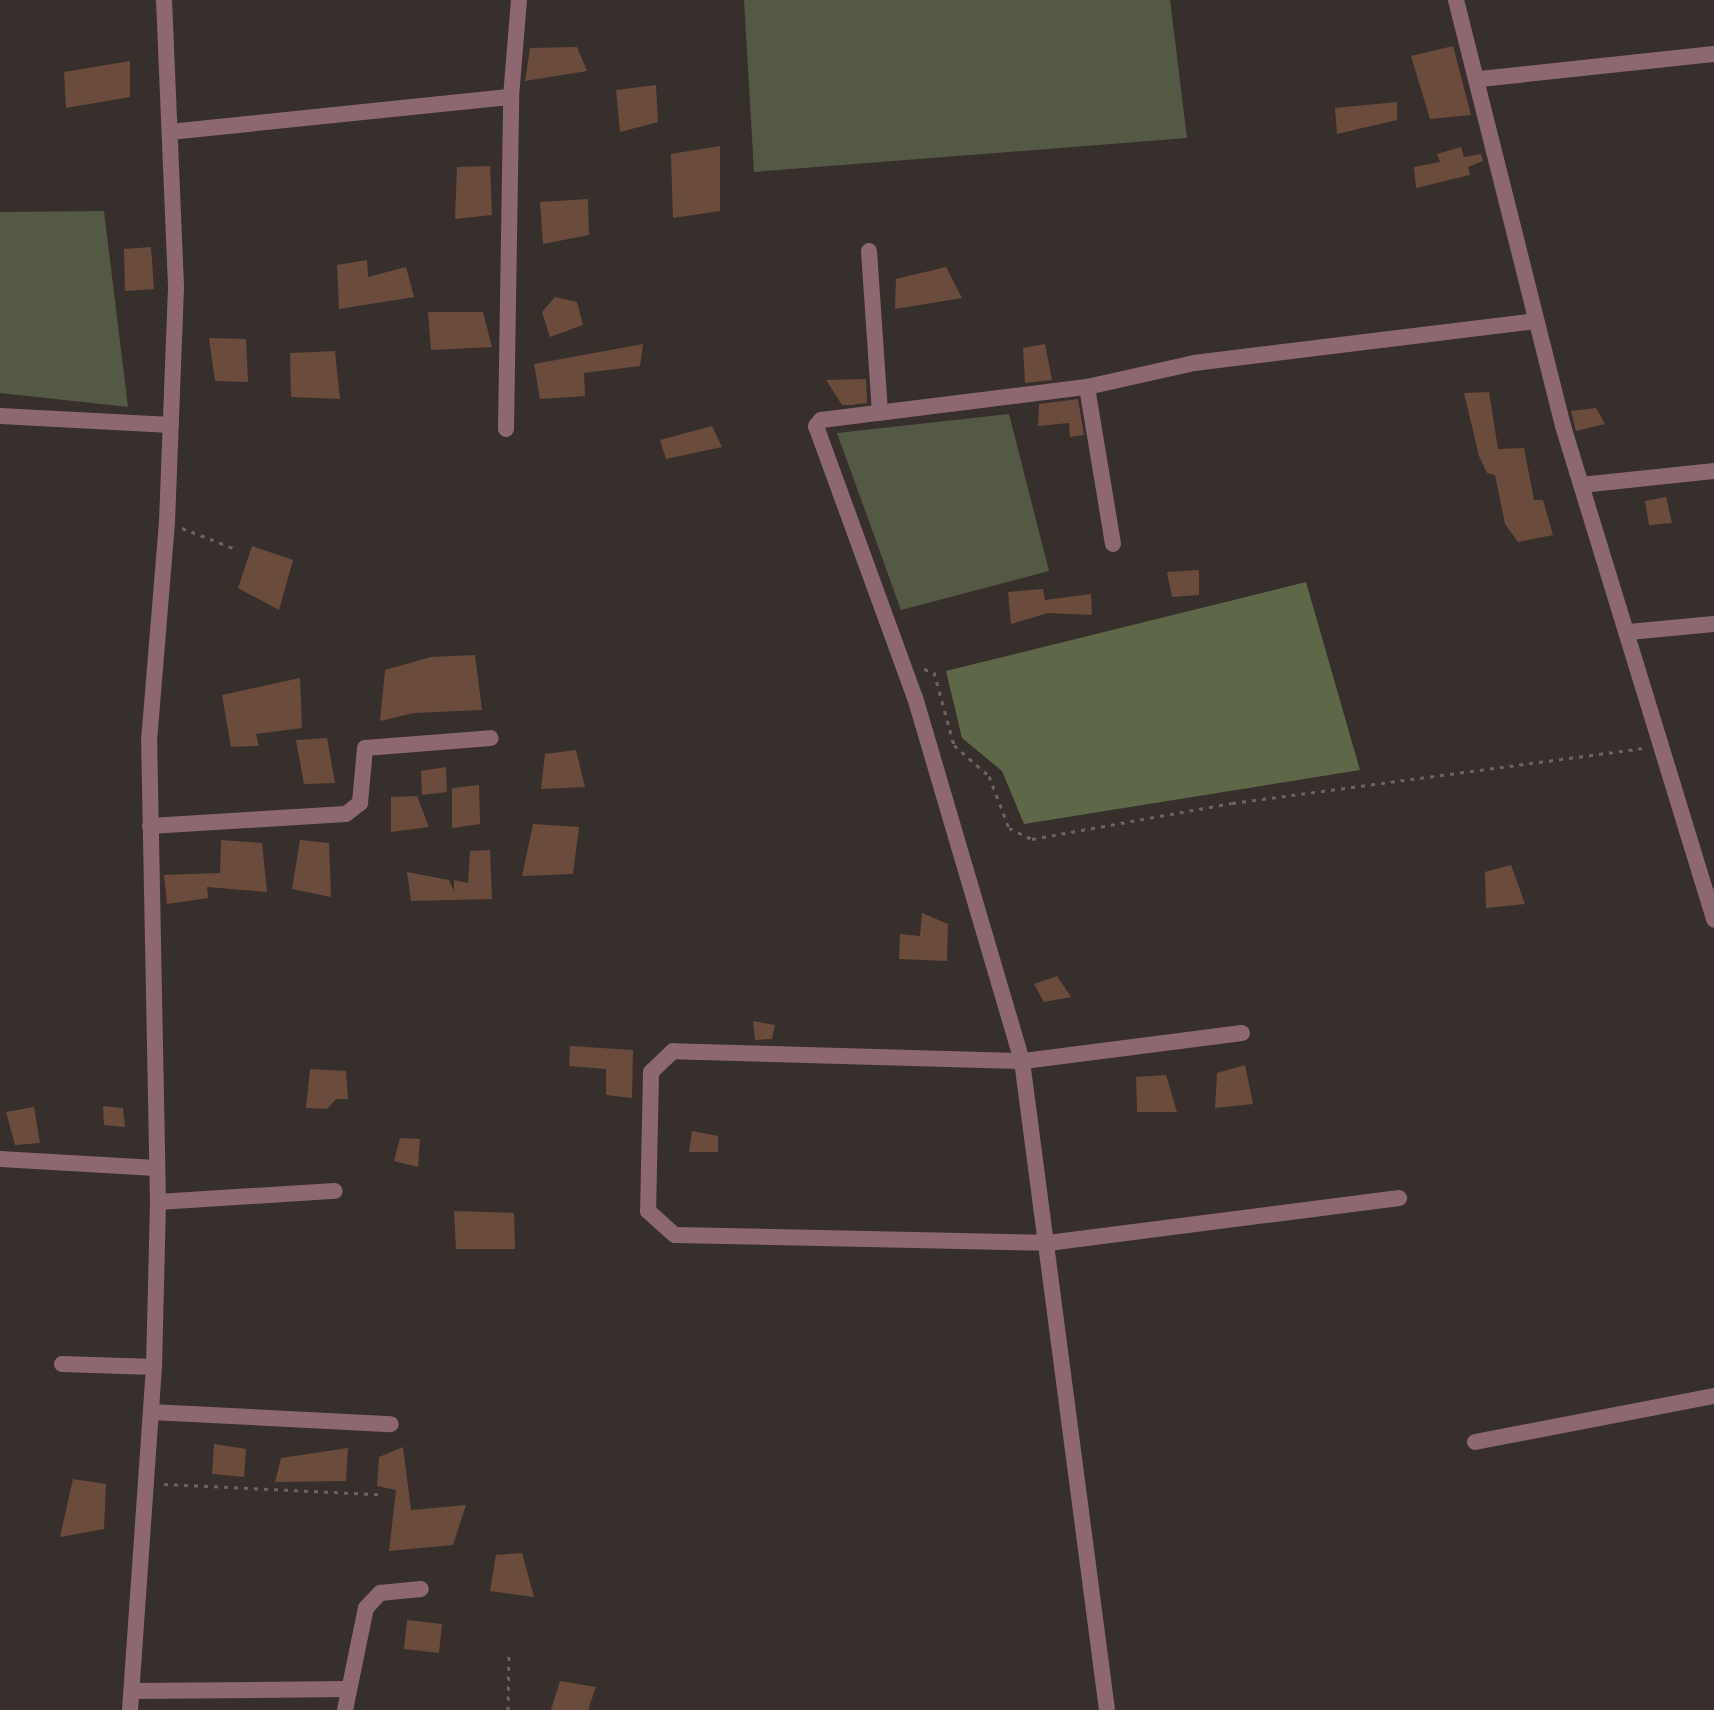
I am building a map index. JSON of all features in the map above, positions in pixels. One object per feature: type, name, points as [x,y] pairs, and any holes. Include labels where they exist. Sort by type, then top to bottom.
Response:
[{"type":"street","points":[[130,1710],[154,1367],[158,1202],[149,741],[167,522],[176,286],[164,0]]},
{"type":"street","points":[[506,429],[511,97],[519,0]]},
{"type":"street","points":[[1456,0],[1480,79],[1534,321],[1714,919]]},
{"type":"street","points":[[1480,79],[1714,54]]},
{"type":"street","points":[[170,132],[511,97]]},
{"type":"street","points":[[869,251],[880,413]]},
{"type":"street","points":[[1107,1710],[1022,1061],[919,712],[815,438],[821,420],[1087,387],[1194,363],[1534,321]]},
{"type":"street","points":[[1087,387],[1113,544]]},
{"type":"street","points":[[0,416],[171,425]]},
{"type":"street","points":[[1581,485],[1714,471]]},
{"type":"street","points":[[1629,632],[1714,624]]},
{"type":"street","points":[[150,826],[346,814],[360,803],[365,748],[491,738]]},
{"type":"street","points":[[1242,1033],[1022,1061],[673,1051],[651,1072],[648,1211],[675,1235],[1048,1243],[1399,1198]]},
{"type":"street","points":[[0,1159],[156,1168]]},
{"type":"street","points":[[158,1202],[335,1191]]},
{"type":"street","points":[[62,1364],[154,1367]]},
{"type":"street","points":[[1475,1442],[1714,1396]]},
{"type":"street","points":[[151,1412],[391,1424]]},
{"type":"street","points":[[345,1710],[347,1689],[372,1599],[421,1589]]},
{"type":"street","points":[[132,1691],[347,1689]]},
{"type":"path","points":[[167,522],[238,550]]},
{"type":"path","points":[[918,669],[934,672],[954,745],[989,776],[1009,828],[1032,839],[1232,803],[1664,745]]},
{"type":"path","points":[[144,1485],[379,1494]]},
{"type":"path","points":[[508,1710],[509,1654]]},
{"type":"green space","points":[[744,0],[1170,0],[1187,138],[754,172]]},
{"type":"green space","points":[[104,211],[128,407],[0,393],[0,212]]},
{"type":"green space","points":[[1009,414],[1049,571],[901,610],[837,433]]},
{"type":"green space","points":[[1306,582],[1360,770],[1024,824],[1002,771],[962,738],[946,671]]},
{"type":"building","points":[[1453,46],[1471,115],[1430,119],[1411,56]]},
{"type":"building","points":[[577,47],[587,71],[525,81],[530,48]]},
{"type":"building","points":[[130,61],[130,97],[66,108],[64,72]]},
{"type":"building","points":[[656,85],[658,122],[620,132],[616,90]]},
{"type":"building","points":[[1397,102],[1397,120],[1337,134],[1335,108]]},
{"type":"building","points":[[720,146],[720,211],[673,218],[671,154]]},
{"type":"building","points":[[1461,147],[1464,157],[1481,154],[1483,161],[1468,167],[1470,175],[1416,188],[1414,167],[1440,162],[1437,154]]},
{"type":"building","points":[[490,166],[492,215],[455,219],[457,167]]},
{"type":"building","points":[[588,199],[589,235],[543,244],[540,202]]},
{"type":"building","points":[[151,247],[154,289],[125,291],[124,249]]},
{"type":"building","points":[[367,260],[368,277],[406,267],[414,297],[339,309],[337,265]]},
{"type":"building","points":[[946,267],[962,298],[895,309],[896,279]]},
{"type":"building","points":[[555,297],[577,302],[583,325],[550,337],[542,312]]},
{"type":"building","points":[[428,312],[483,312],[492,347],[431,350]]},
{"type":"building","points":[[209,338],[246,339],[248,382],[215,381]]},
{"type":"building","points":[[643,344],[640,366],[584,373],[585,396],[540,399],[534,364]]},
{"type":"building","points":[[1045,344],[1052,380],[1025,383],[1023,348]]},
{"type":"building","points":[[335,351],[340,399],[291,397],[290,353]]},
{"type":"building","points":[[866,379],[867,403],[851,405],[842,405],[826,380]]},
{"type":"building","points":[[1489,392],[1498,449],[1524,448],[1534,500],[1543,500],[1553,535],[1518,542],[1505,524],[1495,475],[1487,473],[1479,456],[1464,393]]},
{"type":"building","points":[[1078,399],[1084,435],[1070,437],[1069,423],[1038,426],[1039,404]]},
{"type":"building","points":[[1596,408],[1605,424],[1576,431],[1571,411]]},
{"type":"building","points":[[712,426],[722,447],[666,459],[660,440]]},
{"type":"building","points":[[1666,497],[1672,523],[1649,525],[1645,501]]},
{"type":"building","points":[[252,546],[293,560],[279,610],[238,588]]},
{"type":"building","points":[[1199,570],[1199,595],[1172,597],[1167,572]]},
{"type":"building","points":[[1043,589],[1045,600],[1091,594],[1092,615],[1048,613],[1011,624],[1008,592]]},
{"type":"building","points":[[475,655],[482,710],[414,713],[380,721],[385,670],[431,657]]},
{"type":"building","points":[[300,678],[302,728],[256,734],[259,746],[231,747],[222,695]]},
{"type":"building","points":[[327,738],[335,783],[304,784],[296,740]]},
{"type":"building","points":[[576,750],[585,787],[541,789],[545,754]]},
{"type":"building","points":[[446,767],[447,792],[422,795],[421,771]]},
{"type":"building","points":[[479,785],[480,824],[452,828],[452,788]]},
{"type":"building","points":[[417,796],[429,827],[391,832],[391,797]]},
{"type":"building","points":[[533,824],[579,827],[573,874],[522,876]]},
{"type":"building","points":[[221,840],[262,843],[267,892],[207,887],[208,898],[167,904],[164,875],[220,873]]},
{"type":"building","points":[[300,840],[329,843],[331,897],[292,889]]},
{"type":"building","points":[[490,850],[492,899],[411,901],[407,872],[449,880],[454,891],[454,880],[468,883],[470,851]]},
{"type":"building","points":[[1511,865],[1525,904],[1486,908],[1485,872]]},
{"type":"building","points":[[922,913],[948,924],[947,961],[899,959],[900,934],[920,936]]},
{"type":"building","points":[[1057,976],[1071,997],[1044,1002],[1034,984]]},
{"type":"building","points":[[753,1021],[775,1025],[772,1039],[755,1040]]},
{"type":"building","points":[[570,1046],[633,1050],[632,1098],[606,1095],[606,1069],[569,1066]]},
{"type":"building","points":[[1245,1065],[1253,1104],[1215,1108],[1217,1073]]},
{"type":"building","points":[[310,1069],[346,1071],[348,1099],[336,1099],[327,1109],[306,1108]]},
{"type":"building","points":[[1166,1075],[1177,1112],[1137,1112],[1136,1077]]},
{"type":"building","points":[[103,1106],[123,1108],[125,1127],[104,1125]]},
{"type":"building","points":[[34,1107],[40,1143],[15,1145],[6,1112]]},
{"type":"building","points":[[692,1131],[718,1136],[718,1152],[689,1152]]},
{"type":"building","points":[[400,1138],[420,1139],[418,1167],[394,1161]]},
{"type":"building","points":[[454,1211],[514,1213],[515,1249],[456,1249]]},
{"type":"building","points":[[214,1444],[246,1449],[244,1477],[212,1474]]},
{"type":"building","points":[[403,1447],[411,1510],[466,1505],[453,1545],[389,1551],[396,1490],[377,1486],[379,1457]]},
{"type":"building","points":[[348,1448],[346,1481],[275,1482],[281,1458]]},
{"type":"building","points":[[73,1479],[106,1484],[104,1529],[60,1537]]},
{"type":"building","points":[[522,1553],[534,1597],[490,1591],[496,1555]]},
{"type":"building","points":[[407,1620],[442,1624],[439,1653],[404,1649]]},
{"type":"building","points":[[560,1681],[596,1687],[588,1710],[551,1710]]}]
